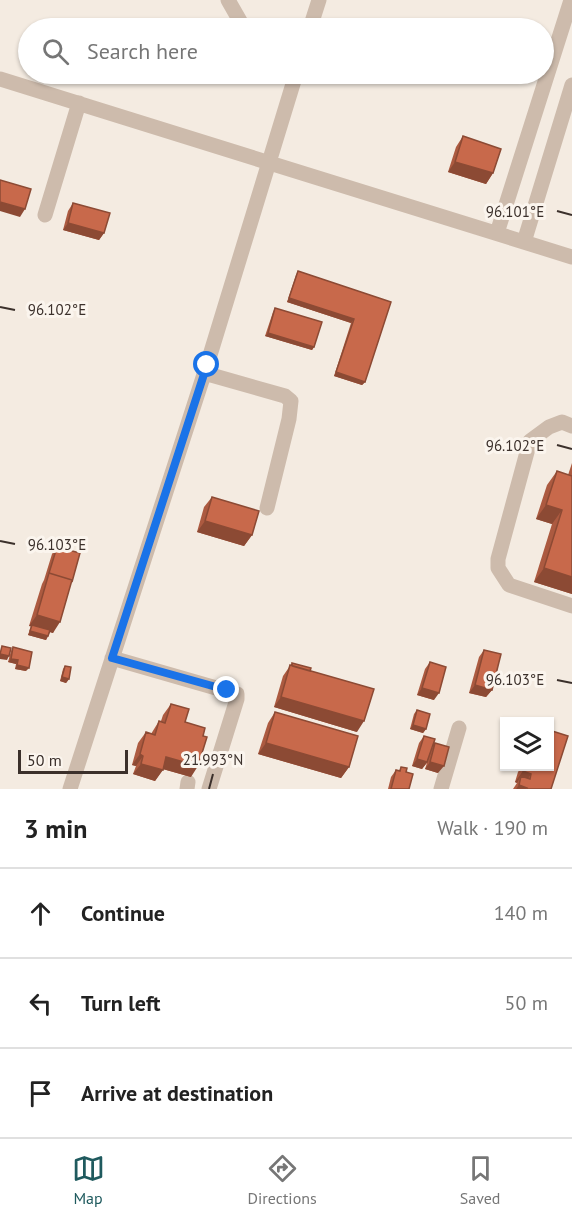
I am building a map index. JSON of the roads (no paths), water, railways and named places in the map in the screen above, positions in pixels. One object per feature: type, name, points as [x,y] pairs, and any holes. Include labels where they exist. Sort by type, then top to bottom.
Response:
[{"type":"street","points":[[228,0],[238,18]]},
{"type":"street","points":[[313,18],[319,0]]},
{"type":"street","points":[[554,54],[571,0]]},
{"type":"street","points":[[0,78],[18,84]]},
{"type":"street","points":[[19,84],[572,257]]},
{"type":"street","points":[[70,789],[204,373],[293,84]]},
{"type":"street","points":[[496,233],[544,84]]},
{"type":"street","points":[[524,242],[572,85]]},
{"type":"street","points":[[45,215],[79,103]]},
{"type":"street","points":[[514,180],[541,187]]},
{"type":"street","points":[[204,373],[285,396],[291,401],[289,419],[267,508]]},
{"type":"street","points":[[572,426],[562,422],[549,427],[530,441],[498,559],[498,568],[509,585],[572,606]]},
{"type":"street","points":[[112,658],[237,694],[209,789]]},
{"type":"street","points":[[441,789],[459,728]]}]
